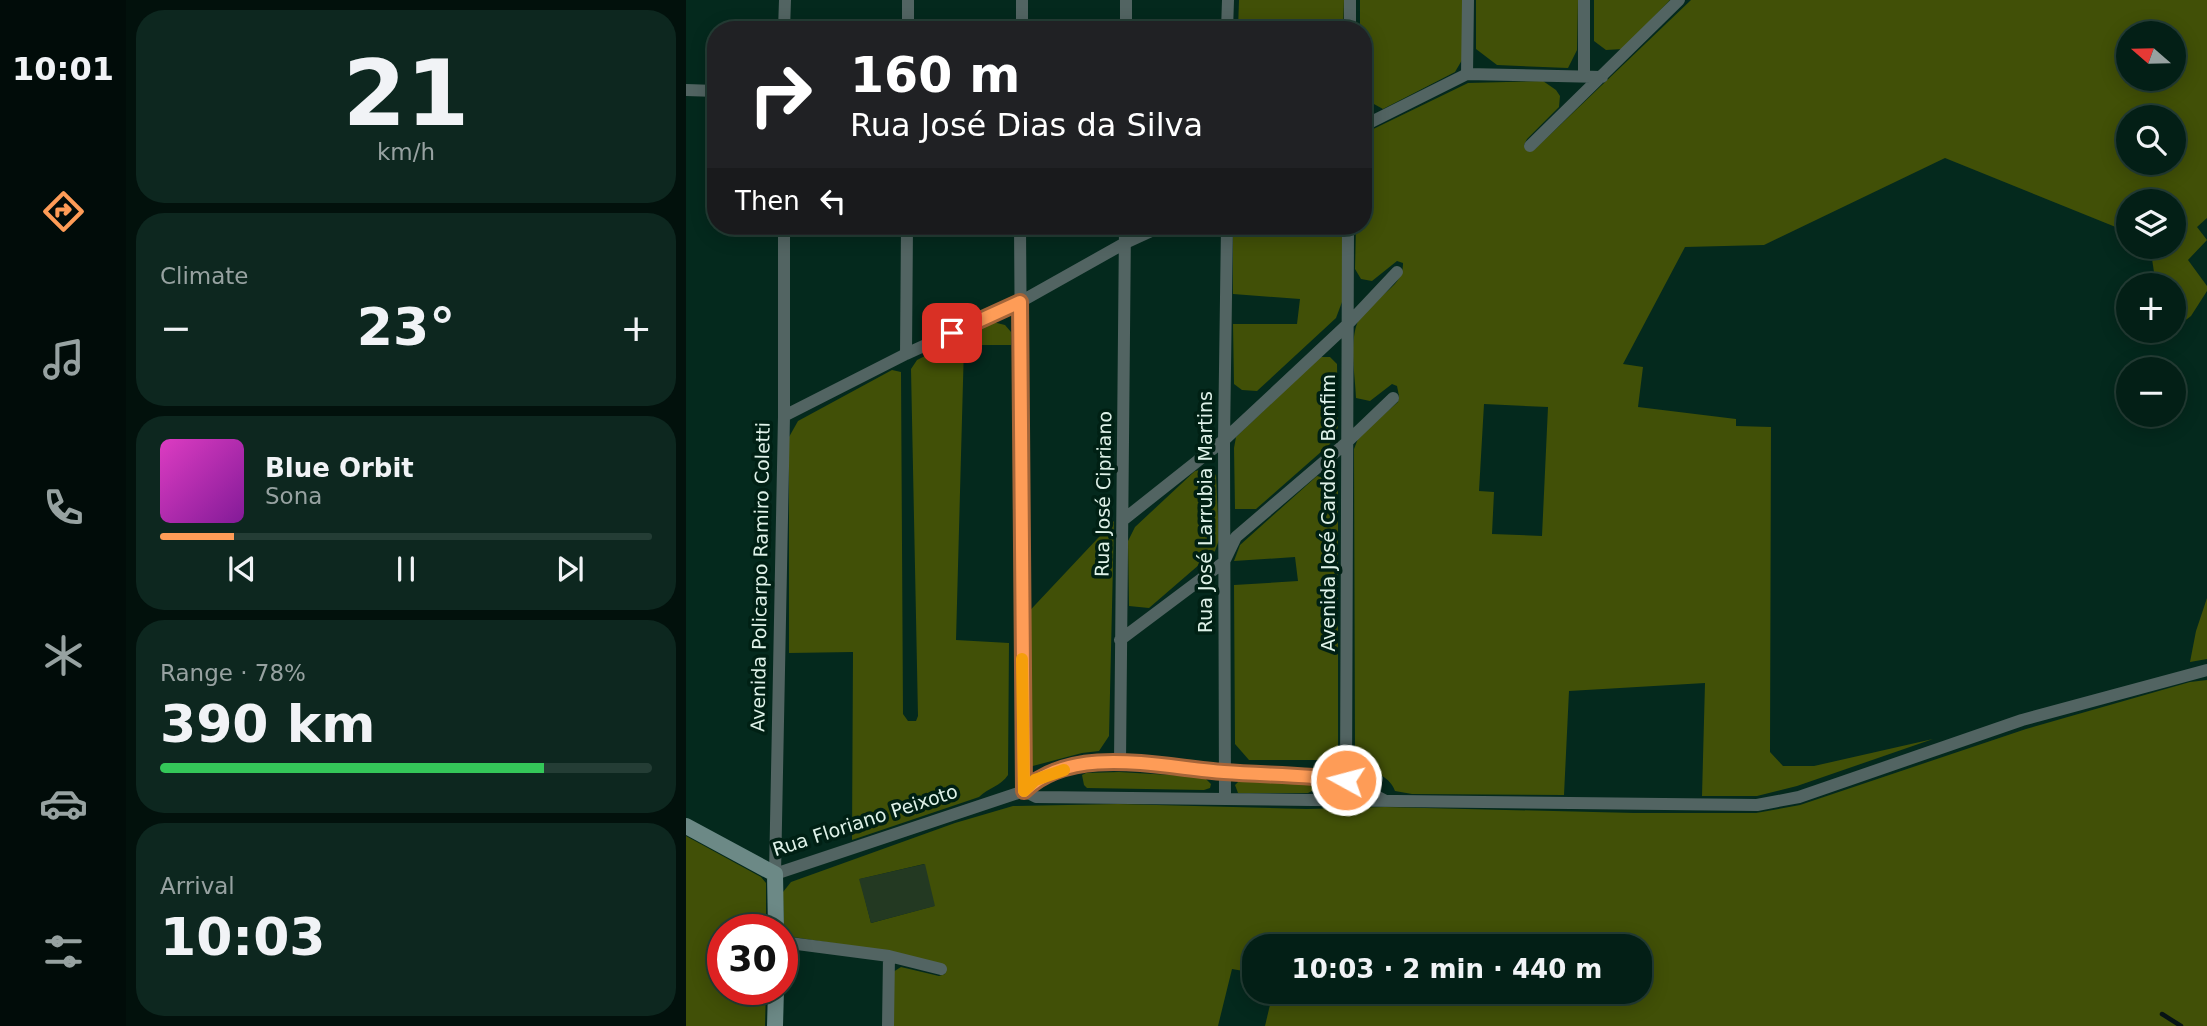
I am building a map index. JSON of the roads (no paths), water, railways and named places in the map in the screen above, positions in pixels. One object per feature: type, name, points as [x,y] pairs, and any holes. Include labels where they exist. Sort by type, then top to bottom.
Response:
[{"type":"street","points":[[784,21],[785,0]]},
{"type":"street","points":[[908,0],[908,21]]},
{"type":"street","points":[[1022,0],[1022,21]]},
{"type":"street","points":[[1126,0],[1126,21]]},
{"type":"street","points":[[1227,21],[1228,0]]},
{"type":"street","points":[[1350,0],[1350,21]]},
{"type":"street","points":[[1467,74],[1468,0]]},
{"type":"street","points":[[1584,0],[1584,76]]},
{"type":"street","points":[[1530,146],[1679,0]]},
{"type":"street","points":[[1372,122],[1467,74],[1602,77]]},
{"type":"street","points":[[686,90],[707,91]]},
{"type":"street","name":"Avenida Policarpo Ramiro Coletti","points":[[776,914],[784,416],[784,235]]},
{"type":"street","points":[[906,354],[907,235]]},
{"type":"street","points":[[1020,235],[1024,791]]},
{"type":"street","name":"Rua José Cipriano","points":[[1120,762],[1125,235]]},
{"type":"street","points":[[784,416],[906,354],[1020,302],[1142,235]]},
{"type":"street","name":"Rua José Larrubia Martins","points":[[1225,798],[1224,440],[1227,235]]},
{"type":"street","name":"Avenida José Cardoso Bonfim","points":[[1346,800],[1348,235]]},
{"type":"street","points":[[1123,520],[1224,440],[1348,324],[1397,272]]},
{"type":"street","points":[[1120,640],[1224,562],[1236,537],[1346,443],[1393,398]]},
{"type":"street","points":[[1384,800],[1757,805],[1799,797],[2022,720],[2207,670]]},
{"type":"street","name":"Rua Floriano Peixoto","points":[[686,825],[775,874],[1024,791],[1035,780],[1088,763],[1120,762],[1346,780],[1384,800]]},
{"type":"street","name":"Rua Floriano Peixoto","points":[[1024,791],[1036,797],[1384,800]]},
{"type":"street","points":[[798,944],[889,957],[941,969]]},
{"type":"street","points":[[888,1026],[889,957]]},
{"type":"street","points":[[775,1026],[776,1005]]},
{"type":"waterway","points":[[2162,1014],[2181,1026]]}]
